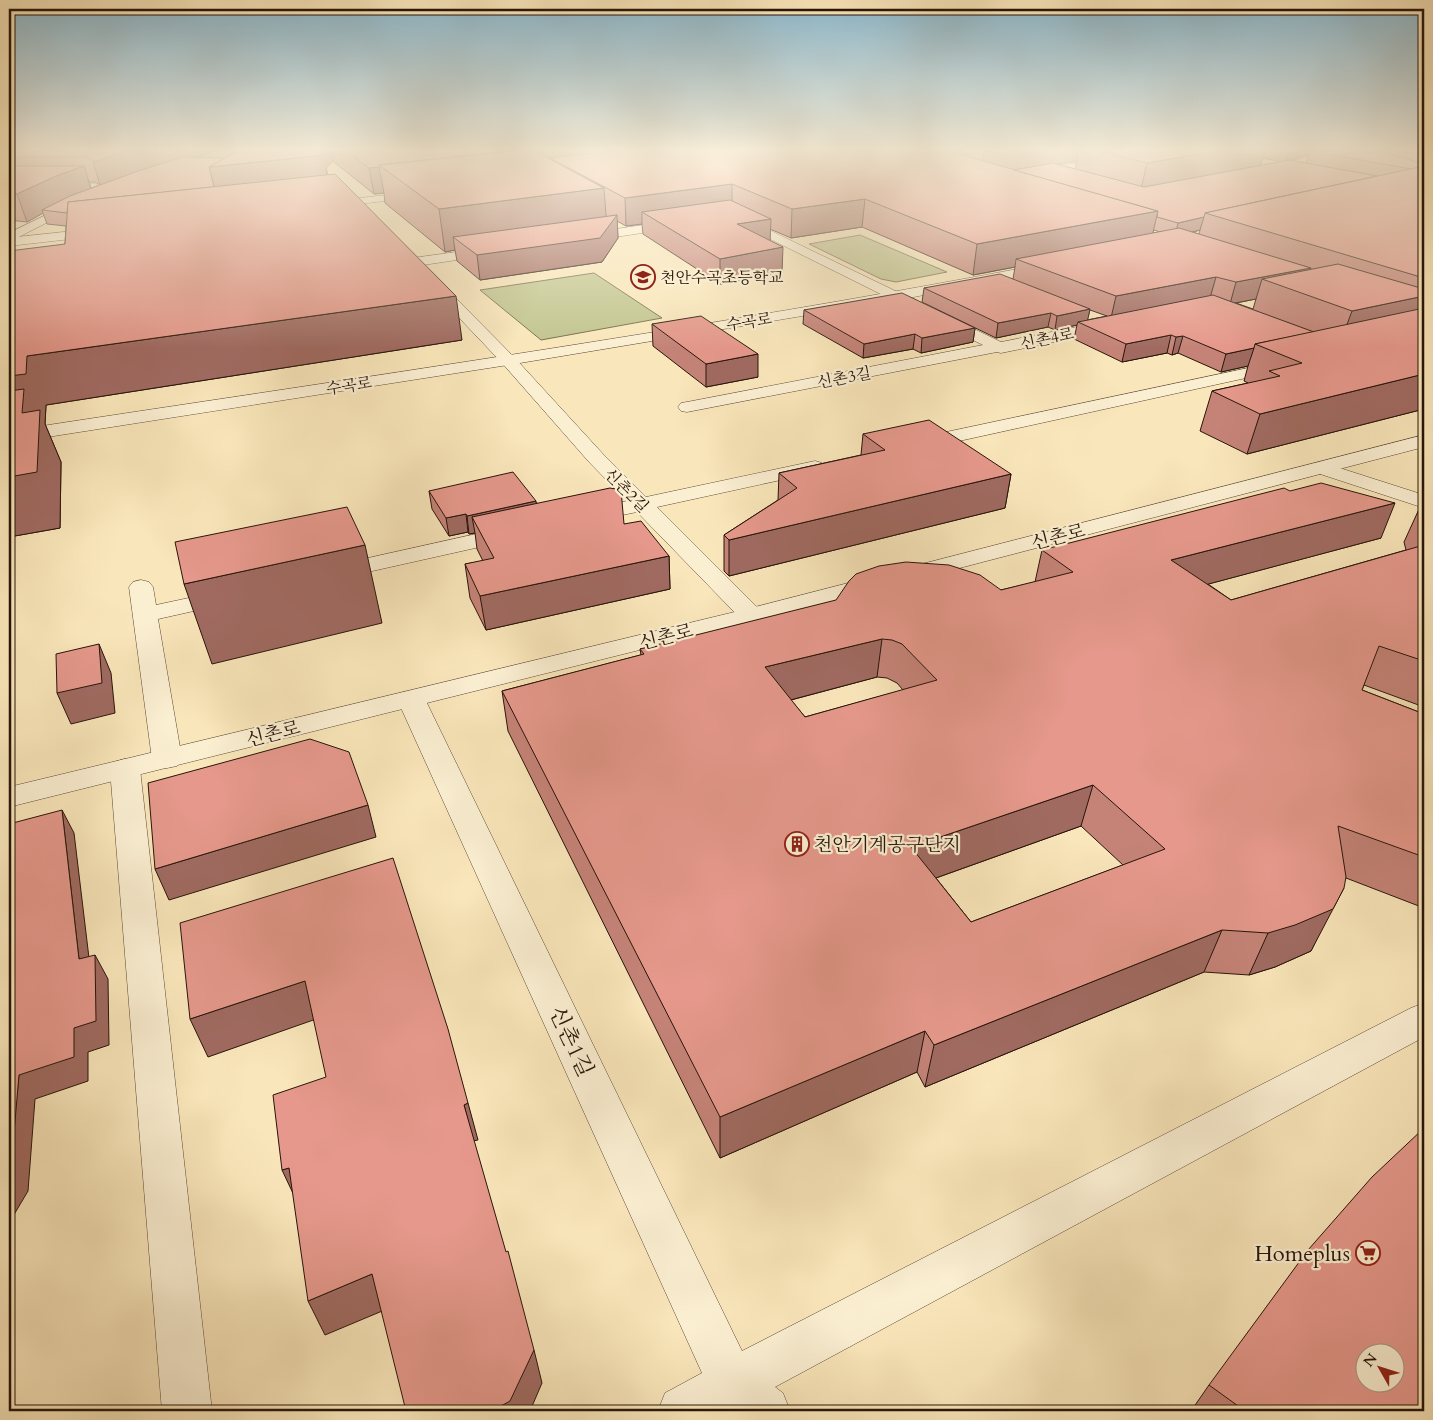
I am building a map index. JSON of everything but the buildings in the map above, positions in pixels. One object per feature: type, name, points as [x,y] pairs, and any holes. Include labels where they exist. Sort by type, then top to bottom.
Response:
[{"type":"street","points":[[9,238],[52,215]]},
{"type":"street","points":[[722,218],[732,216],[1001,348]]},
{"type":"street","points":[[609,222],[625,232]]},
{"type":"street","points":[[567,240],[693,222]]},
{"type":"street","points":[[9,242],[112,230]]},
{"type":"street","name":"신촌2길","points":[[509,248],[413,262],[508,360],[596,458],[751,614]]},
{"type":"street","name":"수곡로","points":[[9,437],[508,360],[898,296],[1066,263]]},
{"type":"street","points":[[994,278],[1020,289]]},
{"type":"street","points":[[1083,314],[1109,325]]},
{"type":"street","name":"신촌4로","points":[[1001,348],[1128,322]]},
{"type":"street","name":"신촌3길","points":[[686,407],[1001,348]]},
{"type":"street","points":[[903,448],[1300,362]]},
{"type":"street","name":"신촌로","points":[[9,797],[751,614],[1424,440]]},
{"type":"street","points":[[563,522],[835,462]]},
{"type":"street","points":[[1321,468],[1424,502]]},
{"type":"street","points":[[310,578],[534,528]]},
{"type":"street","points":[[141,587],[167,759]]},
{"type":"street","points":[[145,615],[242,593]]},
{"type":"street","name":"신촌1길","points":[[411,699],[748,1397]]},
{"type":"street","points":[[125,769],[187,1411]]},
{"type":"street","points":[[683,1411],[748,1397],[1424,1019]]},
{"type":"green space","points":[[860,235],[947,272],[896,282],[881,279],[809,244]]},
{"type":"green space","points":[[594,273],[662,318],[541,340],[480,290]]},
{"type":"place","name":"천안수곡초등학교","points":[[643,277]]},
{"type":"place","name":"천안기계공구단지","points":[[797,844]]},
{"type":"place","name":"Homeplus","points":[[1368,1253]]}]
